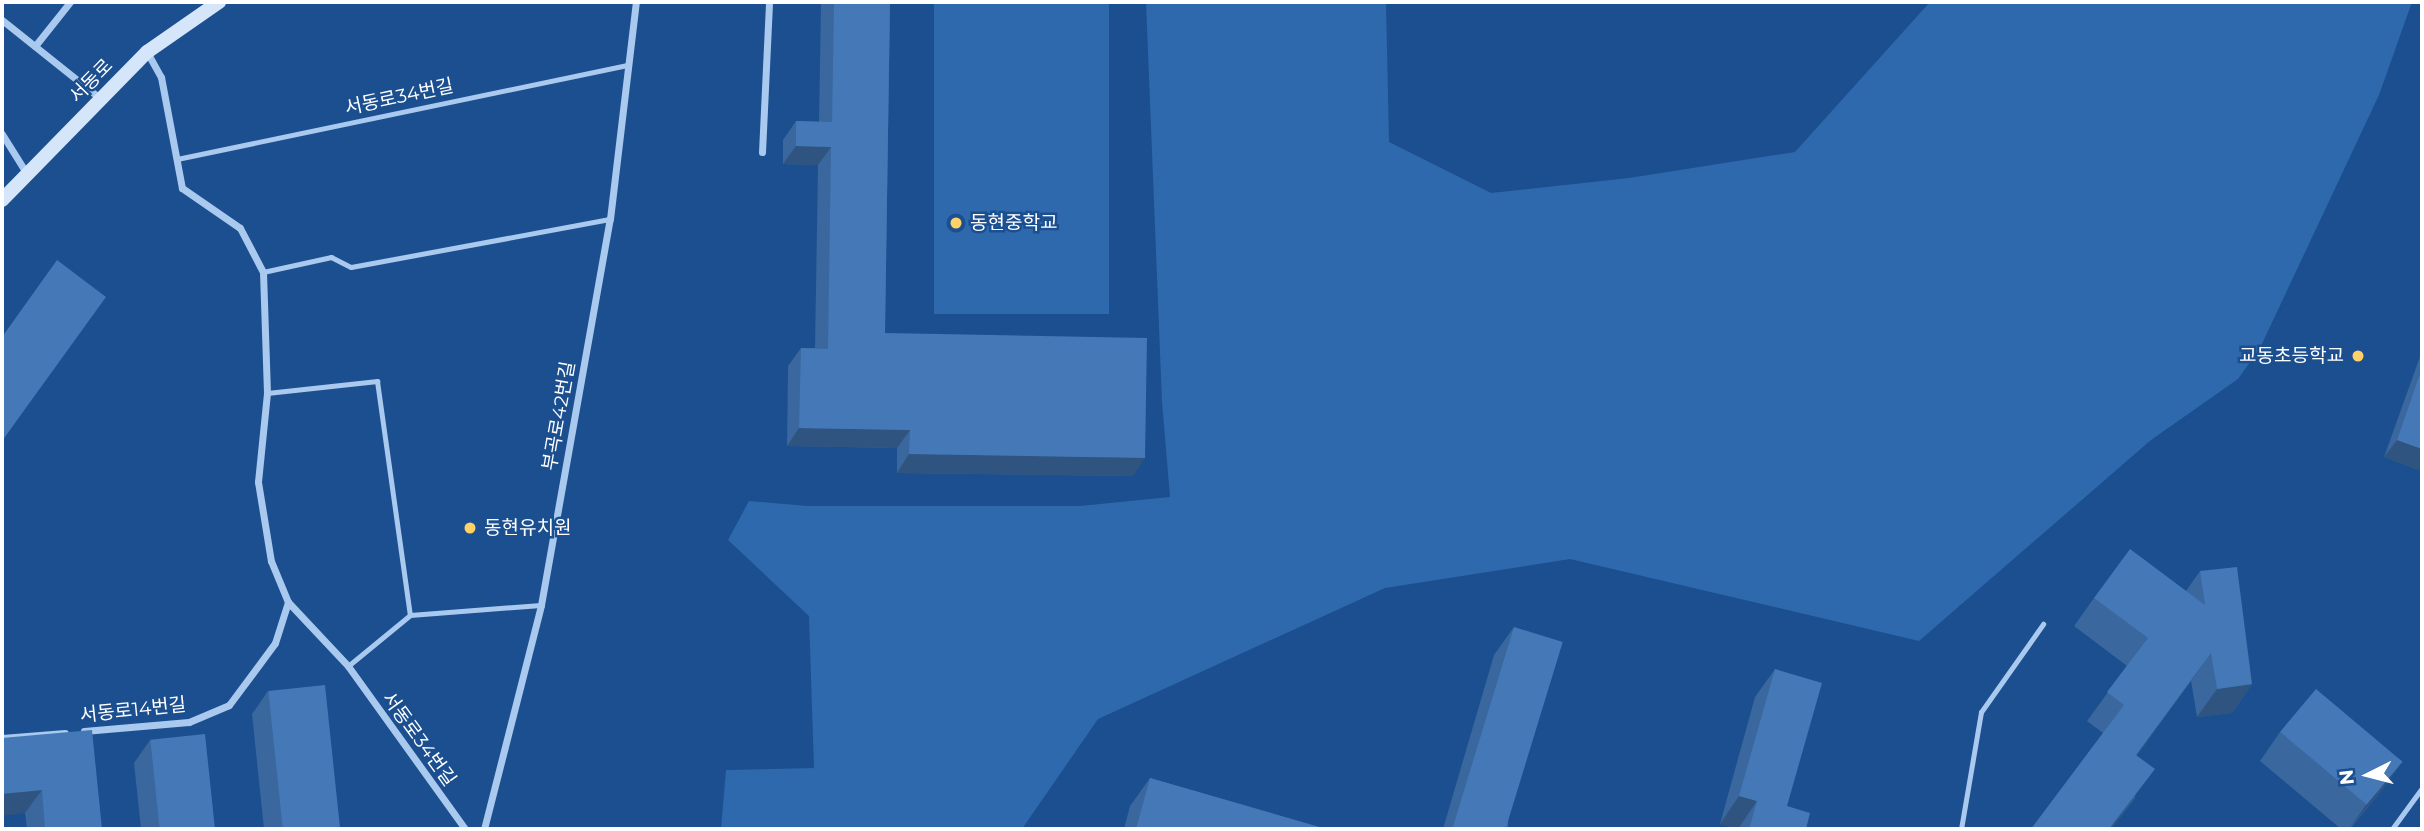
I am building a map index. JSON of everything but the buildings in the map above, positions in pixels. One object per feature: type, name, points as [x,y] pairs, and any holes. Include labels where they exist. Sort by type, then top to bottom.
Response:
[{"type":"street","points":[[35,46],[70,2]]},
{"type":"street","name":"서동로","points":[[2,201],[147,52],[219,2]]},
{"type":"street","name":"부곡로42번길","points":[[484,829],[541,606],[610,219],[636,2]]},
{"type":"street","points":[[762,152],[769,2]]},
{"type":"street","points":[[2,20],[101,99]]},
{"type":"street","name":"서동로34번길","points":[[147,52],[161,77],[182,188],[240,228],[262,272],[267,393],[258,482],[271,561],[288,602],[348,666],[465,829]]},
{"type":"street","points":[[2,134],[27,174]]},
{"type":"street","name":"서동로14번길","points":[[2,738],[189,722],[229,705],[275,643],[288,602]]},
{"type":"lane","name":"서동로34번길","points":[[177,159],[627,65]]},
{"type":"lane","points":[[262,272],[331,257],[351,267],[610,219]]},
{"type":"lane","points":[[267,393],[377,381],[410,615]]},
{"type":"lane","points":[[348,666],[410,615],[541,606]]},
{"type":"lane","points":[[1961,829],[1981,712],[2043,624]]},
{"type":"lane","points":[[2392,829],[2422,788]]},
{"type":"shaded area","points":[[934,2],[1109,2],[1109,314],[934,314]]},
{"type":"shaded area","points":[[1146,2],[1386,2],[1389,142],[1491,193],[1629,178],[1795,152],[1930,2],[2412,2],[2379,95],[2260,348],[2238,379],[2151,440],[1919,641],[1570,559],[1385,588],[1098,719],[1022,829],[721,829],[726,770],[814,768],[809,616],[728,540],[749,501],[807,506],[1080,506],[1170,497],[1162,402]]},
{"type":"place","name":"동현중학교","points":[[956,223]]},
{"type":"place","name":"교동초등학교","points":[[2358,356]]},
{"type":"place","name":"동현유치원","points":[[470,528]]}]
